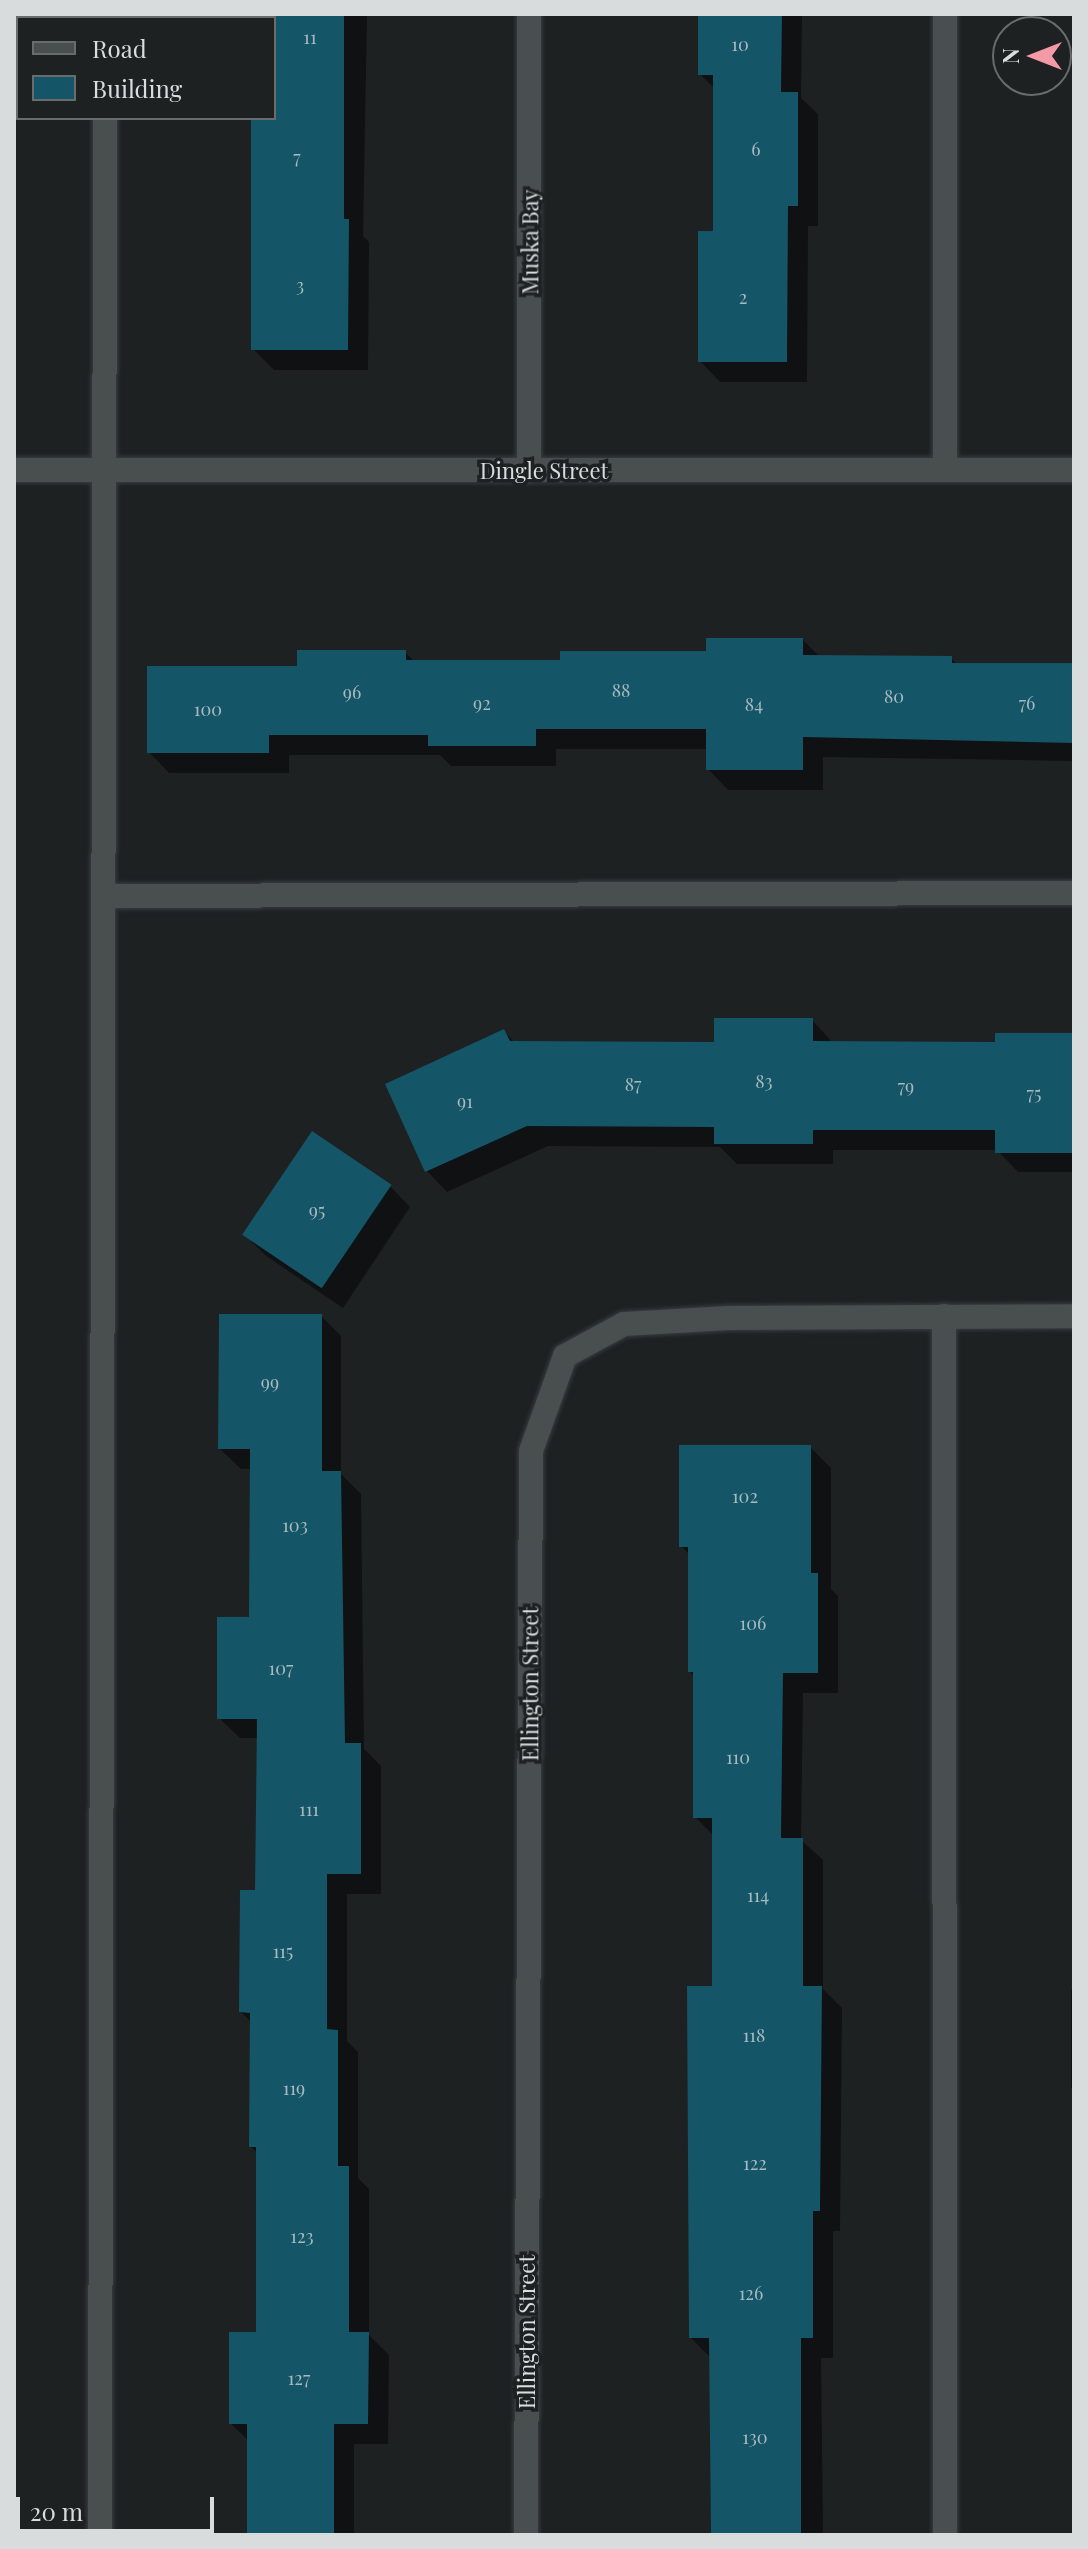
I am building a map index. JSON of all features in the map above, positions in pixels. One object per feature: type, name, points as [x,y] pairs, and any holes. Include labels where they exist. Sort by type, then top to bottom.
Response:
[{"type":"street","name":"Muska Bay","points":[[529,14],[529,471]]},
{"type":"street","points":[[945,14],[945,468]]},
{"type":"street","points":[[100,2535],[105,120]]},
{"type":"street","name":"Dingle Street","points":[[14,470],[1074,470]]},
{"type":"street","points":[[104,896],[1074,893]]},
{"type":"street","points":[[944,1316],[945,2535]]},
{"type":"street","name":"Ellington Street","points":[[526,2535],[531,1451],[565,1356],[624,1324],[729,1318],[1074,1316]]},
{"type":"building","points":[[344,14],[344,219],[349,219],[348,350],[251,350],[251,120],[276,120],[274,16]]},
{"type":"building","points":[[698,14],[782,14],[781,92],[798,92],[798,206],[788,206],[787,362],[698,362],[698,231],[713,231],[713,75],[698,75]]},
{"type":"building","points":[[706,638],[803,638],[803,655],[952,656],[952,663],[1074,663],[1074,743],[803,737],[803,770],[706,770],[706,729],[536,729],[536,746],[428,746],[428,735],[269,735],[269,753],[147,753],[147,666],[297,666],[297,650],[406,650],[406,660],[560,660],[560,651],[706,651]]},
{"type":"building","points":[[714,1018],[813,1018],[813,1041],[995,1042],[995,1033],[1074,1033],[1074,1153],[995,1153],[995,1130],[813,1130],[813,1144],[714,1144],[714,1127],[527,1126],[425,1172],[385,1084],[504,1029],[510,1041],[714,1042]]},
{"type":"building","points":[[312,1131],[392,1185],[322,1288],[242,1235]]},
{"type":"building","points":[[219,1314],[322,1314],[322,1471],[341,1471],[345,1743],[361,1743],[361,1874],[327,1874],[327,2029],[338,2030],[338,2166],[349,2166],[349,2332],[369,2332],[368,2424],[334,2424],[334,2535],[247,2535],[247,2424],[229,2424],[229,2332],[256,2332],[256,2147],[249,2147],[250,2013],[239,2012],[240,1890],[255,1890],[257,1719],[217,1719],[217,1617],[249,1617],[250,1449],[218,1449]]},
{"type":"building","points":[[679,1445],[811,1445],[811,1573],[818,1573],[818,1673],[783,1673],[781,1838],[803,1838],[803,1986],[822,1986],[820,2211],[813,2211],[813,2338],[801,2338],[801,2535],[711,2535],[709,2338],[689,2338],[687,1986],[712,1986],[712,1818],[693,1818],[693,1672],[688,1672],[688,1547],[679,1547]]}]
